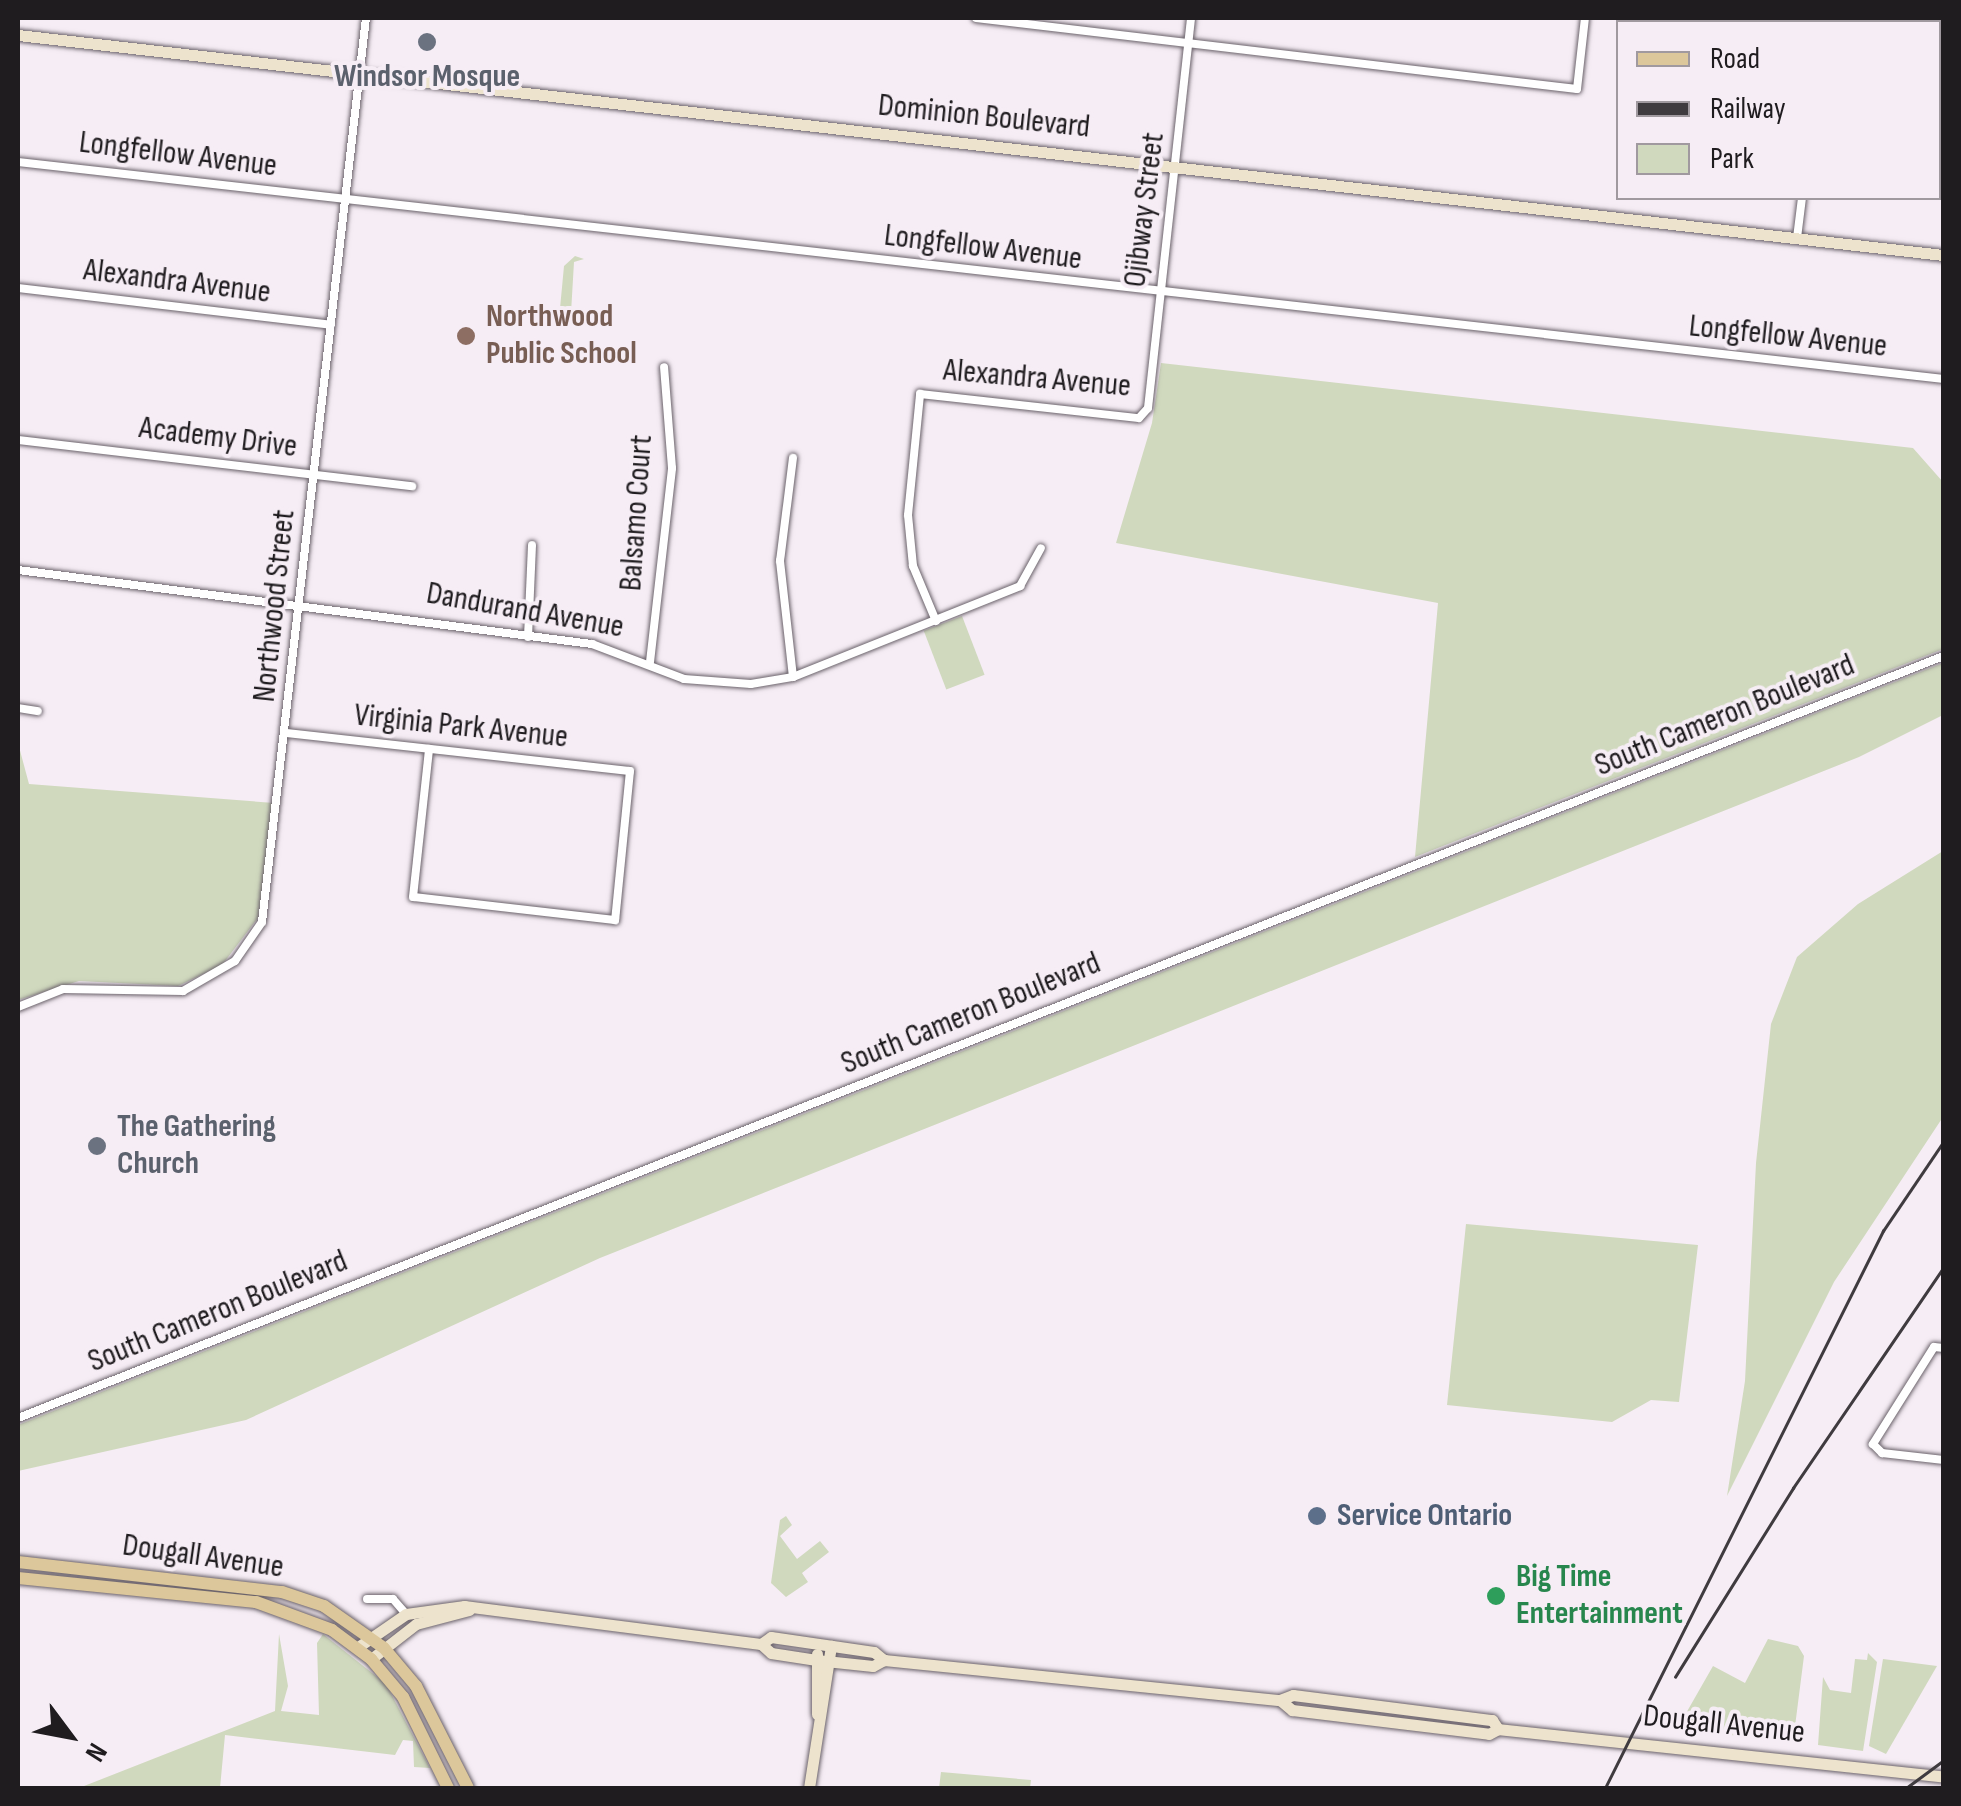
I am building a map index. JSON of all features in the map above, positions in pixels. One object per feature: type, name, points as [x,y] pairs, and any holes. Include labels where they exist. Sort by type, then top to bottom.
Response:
[{"type":"main road","name":"Dougall Avenue","points":[[18,1562],[282,1592],[324,1606],[384,1648]]},
{"type":"main road","name":"Dougall Avenue","points":[[18,1578],[256,1602],[303,1616],[371,1658]]},
{"type":"main road","points":[[384,1648],[416,1686],[468,1788]]},
{"type":"main road","points":[[371,1658],[403,1697],[448,1788]]},
{"type":"street","name":"Northwood Street","points":[[18,1007],[63,988],[183,991],[235,962],[262,922],[270,892],[366,18]]},
{"type":"street","points":[[976,18],[1576,88],[1585,18]]},
{"type":"street","name":"Ojibway Street","points":[[1148,408],[1191,18]]},
{"type":"street","name":"Dominion Boulevard","points":[[18,35],[1944,255]]},
{"type":"street","name":"Longfellow Avenue","points":[[18,162],[1944,379]]},
{"type":"street","points":[[1797,238],[1802,200]]},
{"type":"street","name":"Alexandra Avenue","points":[[18,288],[331,325]]},
{"type":"street","name":"Balsamo Court","points":[[650,662],[672,468],[664,367]]},
{"type":"street","name":"Alexandra Avenue","points":[[936,621],[912,566],[908,515],[920,394],[1139,418],[1148,408]]},
{"type":"street","name":"Academy Drive","points":[[18,440],[412,486]]},
{"type":"street","points":[[793,458],[780,561],[793,677]]},
{"type":"street","points":[[528,637],[532,545]]},
{"type":"street","name":"Dandurand Avenue","points":[[18,570],[300,602],[592,644],[650,662],[684,679],[714,683],[793,677],[936,621],[1020,586],[1041,548]]},
{"type":"street","name":"South Cameron Boulevard","points":[[18,1418],[1944,656]]},
{"type":"street","points":[[18,708],[38,711]]},
{"type":"street","name":"Virginia Park Avenue","points":[[286,733],[630,771],[614,920],[412,897],[429,749]]},
{"type":"street","points":[[1939,1348],[1875,1432],[1874,1444],[1882,1453],[1944,1460]]},
{"type":"street","points":[[367,1599],[392,1598],[406,1614]]},
{"type":"street","name":"Dougall Avenue","points":[[358,1647],[406,1614],[446,1605],[761,1644],[770,1653],[822,1661],[874,1666],[884,1660]]},
{"type":"street","name":"Dougall Avenue","points":[[371,1658],[416,1624],[470,1610]]},
{"type":"street","name":"Dougall Avenue","points":[[761,1644],[771,1637],[874,1652],[884,1660],[1280,1700],[1293,1696],[1492,1720],[1498,1729],[1944,1777]]},
{"type":"street","points":[[808,1788],[822,1661],[818,1644]]},
{"type":"street","points":[[822,1661],[832,1646]]},
{"type":"green space","points":[[575,256],[584,259],[574,262],[571,313],[580,318],[567,328],[559,319],[564,266]]},
{"type":"green space","points":[[1161,363],[1913,448],[1943,482],[1943,649],[1415,857],[1438,603],[1116,543],[1152,423]]},
{"type":"green space","points":[[962,616],[985,675],[946,690],[924,631]]},
{"type":"green space","points":[[1943,663],[1943,715],[1859,757],[600,1258],[246,1420],[18,1471],[18,1425]]},
{"type":"green space","points":[[18,743],[29,784],[274,803],[258,918],[222,965],[178,986],[79,981],[18,1000]]},
{"type":"green space","points":[[1943,851],[1943,1117],[1834,1282],[1727,1496],[1745,1381],[1756,1163],[1771,1024],[1797,957],[1858,904]]},
{"type":"green space","points":[[1466,1224],[1698,1245],[1679,1402],[1651,1400],[1612,1422],[1447,1405]]},
{"type":"green space","points":[[786,1516],[792,1525],[780,1536],[797,1559],[820,1541],[829,1552],[802,1573],[808,1582],[786,1597],[771,1583],[780,1520]]},
{"type":"green space","points":[[279,1634],[288,1686],[281,1711],[319,1715],[317,1643],[323,1634],[386,1684],[430,1768],[414,1767],[413,1741],[403,1740],[395,1755],[225,1735],[220,1788],[79,1788],[275,1711]]},
{"type":"green space","points":[[1768,1639],[1798,1646],[1804,1656],[1793,1742],[1677,1729],[1713,1666],[1745,1683]]},
{"type":"green space","points":[[1868,1653],[1877,1662],[1863,1751],[1818,1745],[1823,1677],[1830,1690],[1851,1693],[1855,1659],[1867,1660]]},
{"type":"green space","points":[[1883,1659],[1937,1666],[1886,1754],[1869,1746]]},
{"type":"green space","points":[[941,1772],[1031,1780],[1030,1788],[939,1788]]},
{"type":"railway","points":[[1605,1788],[1883,1231],[1944,1141]]},
{"type":"railway","points":[[1675,1677],[1793,1488],[1944,1267]]},
{"type":"railway","points":[[1906,1788],[1944,1760]]},
{"type":"place","name":"Windsor Mosque","points":[[427,42]]},
{"type":"place","name":"Northwood Public School","points":[[466,336]]},
{"type":"place","name":"The Gathering Church","points":[[97,1146]]},
{"type":"place","name":"Service Ontario","points":[[1317,1516]]},
{"type":"place","name":"Big Time Entertainment","points":[[1496,1596]]}]
